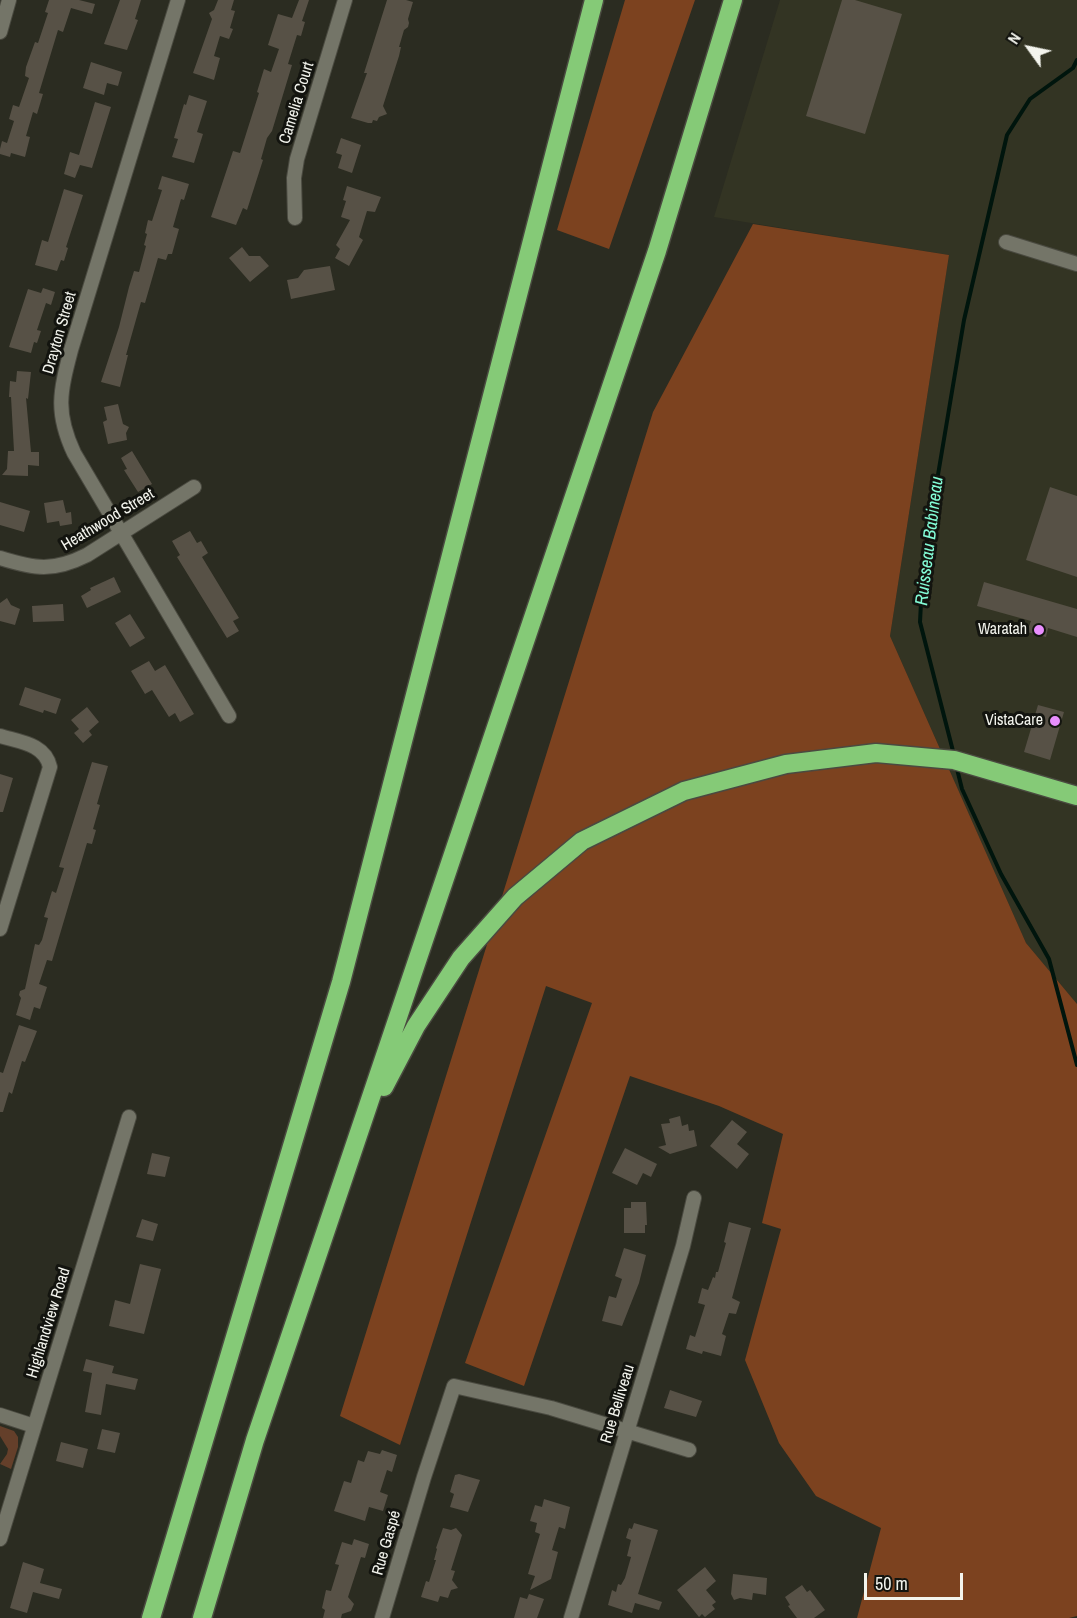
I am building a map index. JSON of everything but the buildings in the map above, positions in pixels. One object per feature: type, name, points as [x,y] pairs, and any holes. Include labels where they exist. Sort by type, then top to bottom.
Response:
[{"type":"highway","points":[[151,1618],[340,982],[594,0]]},
{"type":"highway","points":[[202,1618],[255,1440],[657,252],[733,0]]},
{"type":"highway","points":[[357,1139],[416,1026],[461,958],[515,897],[582,841],[684,791],[786,764],[876,753],[954,760],[1077,796]]},
{"type":"street","points":[[0,32],[9,0]]},
{"type":"street","name":"Drayton Street","points":[[178,0],[71,350],[62,390],[61,410],[65,432],[75,453],[229,716]]},
{"type":"street","name":"Camelia Court","points":[[295,218],[294,178],[297,159],[345,0]]},
{"type":"street","points":[[1006,242],[1077,264]]},
{"type":"street","name":"Heathwood Street","points":[[0,558],[34,568],[53,568],[74,562],[194,487]]},
{"type":"street","points":[[0,736],[42,750],[48,758],[50,767],[0,929]]},
{"type":"street","name":"Highlandview Road","points":[[0,1539],[129,1117]]},
{"type":"street","name":"Rue Belliveau","points":[[571,1618],[683,1246],[694,1198]]},
{"type":"street","name":"Rue Gaspé","points":[[382,1618],[454,1386],[551,1408],[628,1430]]},
{"type":"street","points":[[0,1415],[34,1426]]},
{"type":"street","points":[[628,1430],[689,1450]]},
{"type":"shaded area","points":[[625,0],[695,0],[609,249],[557,230]]},
{"type":"shaded area","points":[[780,0],[1077,0],[1077,1004],[1026,943],[890,636],[949,255],[714,217]]},
{"type":"shaded area","points":[[753,224],[949,255],[890,636],[1026,943],[1077,1004],[1077,1616],[1069,1618],[857,1618],[881,1528],[816,1496],[779,1443],[745,1360],[781,1229],[762,1223],[783,1134],[719,1106],[630,1076],[524,1386],[465,1363],[592,1003],[546,986],[400,1445],[340,1416],[653,412]]},
{"type":"shaded area","points":[[0,1426],[14,1431],[18,1437],[18,1447],[11,1469],[0,1464],[8,1449],[0,1436]]},
{"type":"waterway","name":"Ruisseau Babineau","points":[[954,755],[920,622],[923,564],[964,320],[1007,135],[1030,99],[1073,68],[1077,60]]},
{"type":"waterway","name":"Ruisseau Babineau","points":[[956,765],[962,789],[1001,874],[1049,959],[1077,1065]]},
{"type":"place","name":"Waratah","points":[[1039,630]]},
{"type":"place","name":"VistaCare","points":[[1055,721]]}]
